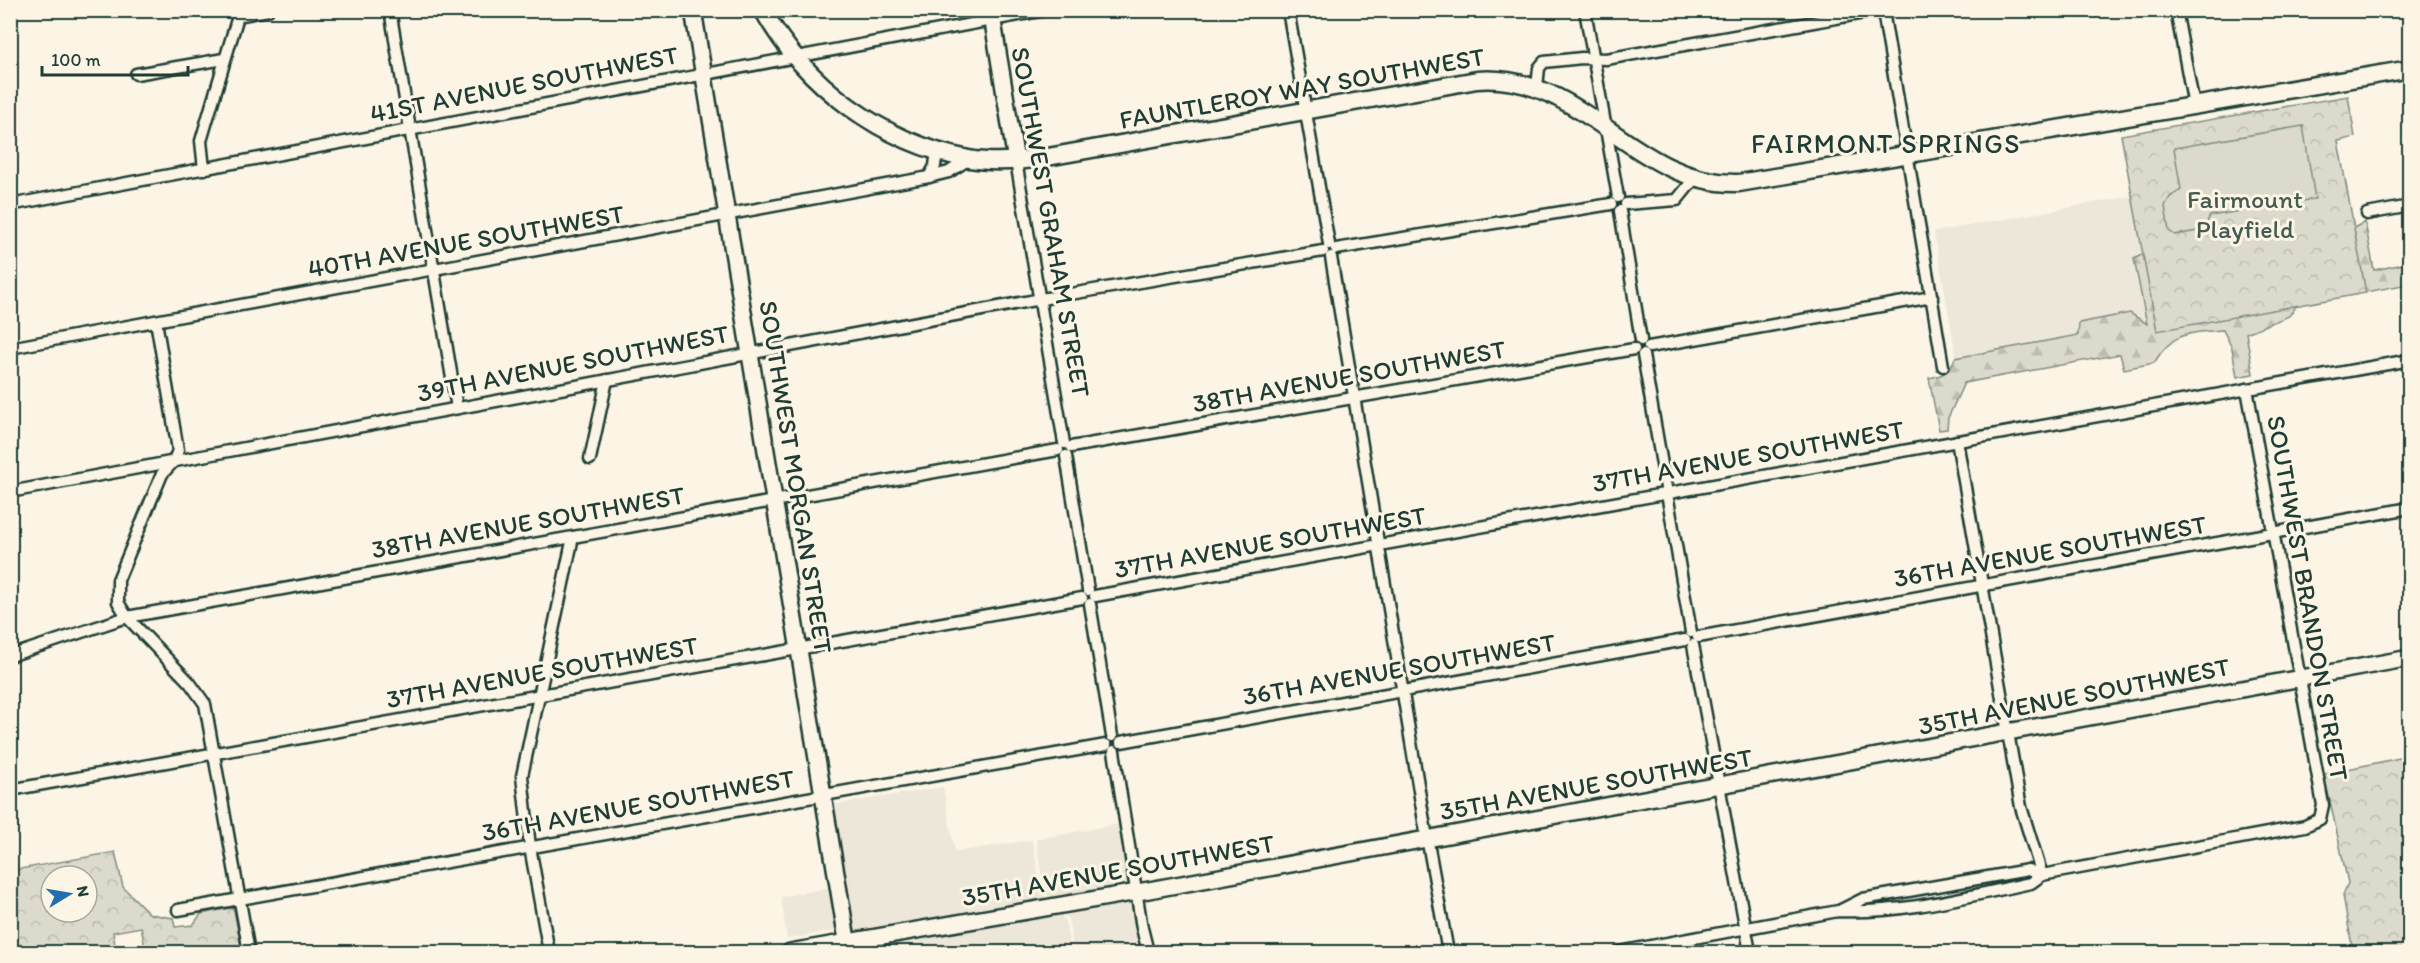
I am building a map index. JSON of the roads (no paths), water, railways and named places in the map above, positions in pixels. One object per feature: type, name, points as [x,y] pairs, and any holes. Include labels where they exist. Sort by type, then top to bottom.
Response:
[{"type":"main road","name":"SOUTHWEST MORGAN STREET","points":[[693,10],[849,947]]},
{"type":"main road","name":"FAUNTLEROY WAY SOUTHWEST","points":[[763,10],[793,57],[846,106],[902,136],[937,150],[969,159],[1016,160],[1478,80],[1498,80],[1537,87],[1574,107],[1661,164],[1694,179],[1718,184],[1759,182],[2409,69]]},
{"type":"main road","name":"SOUTHWEST GRAHAM STREET","points":[[991,15],[1016,160]]},
{"type":"main road","name":"35TH AVENUE SOUTHWEST","points":[[790,952],[849,947],[1427,838],[1718,787],[2409,658]]},
{"type":"street","points":[[204,169],[201,141],[238,16],[268,10]]},
{"type":"street","points":[[390,10],[457,408]]},
{"type":"street","name":"41ST AVENUE SOUTHWEST","points":[[10,205],[793,57],[991,15],[1046,10]]},
{"type":"street","points":[[1288,10],[1448,952]]},
{"type":"street","points":[[1585,10],[1692,639],[1750,952]]},
{"type":"street","points":[[2176,10],[2194,106]]},
{"type":"street","points":[[1537,87],[1539,68],[1544,62],[1606,59],[1881,12],[1943,366]]},
{"type":"street","points":[[136,74],[224,59]]},
{"type":"street","points":[[929,177],[935,166],[937,150]]},
{"type":"street","name":"40TH AVENUE SOUTHWEST","points":[[10,348],[929,177],[949,172],[969,159]]},
{"type":"street","name":"SOUTHWEST GRAHAM STREET","points":[[1016,160],[1041,299],[1136,892],[1148,952]]},
{"type":"street","name":"39TH AVENUE SOUTHWEST","points":[[12,490],[173,463],[1041,299],[1619,204],[1677,200],[1694,179]]},
{"type":"street","points":[[2367,214],[2409,207]]},
{"type":"street","name":"38TH AVENUE SOUTHWEST","points":[[10,656],[127,617],[776,500],[1932,297]]},
{"type":"street","points":[[156,321],[178,450],[173,463],[162,474],[118,580],[118,602],[127,617],[203,698],[249,952]]},
{"type":"street","name":"37TH AVENUE SOUTHWEST","points":[[10,790],[2409,360]]},
{"type":"street","points":[[590,459],[607,380]]},
{"type":"street","name":"SOUTHWEST BRANDON STREET","points":[[2042,875],[2305,826],[2322,815],[2323,805],[2247,390]]},
{"type":"street","points":[[1957,441],[2021,807],[2042,875]]},
{"type":"street","name":"36TH AVENUE SOUTHWEST","points":[[178,910],[1113,744],[2409,508]]},
{"type":"street","points":[[549,952],[530,847],[522,776],[537,696],[573,537]]},
{"type":"street","points":[[1619,952],[1838,911],[1863,899],[2028,870],[2042,875]]},
{"type":"street","points":[[1838,911],[1862,913],[1925,904],[2031,883],[2042,875]]},
{"type":"district","name":"FAIRMONT SPRINGS","points":[[1886,143]]},
{"type":"park label","name":"Fairmount Playfield","points":[[2245,214]]}]
